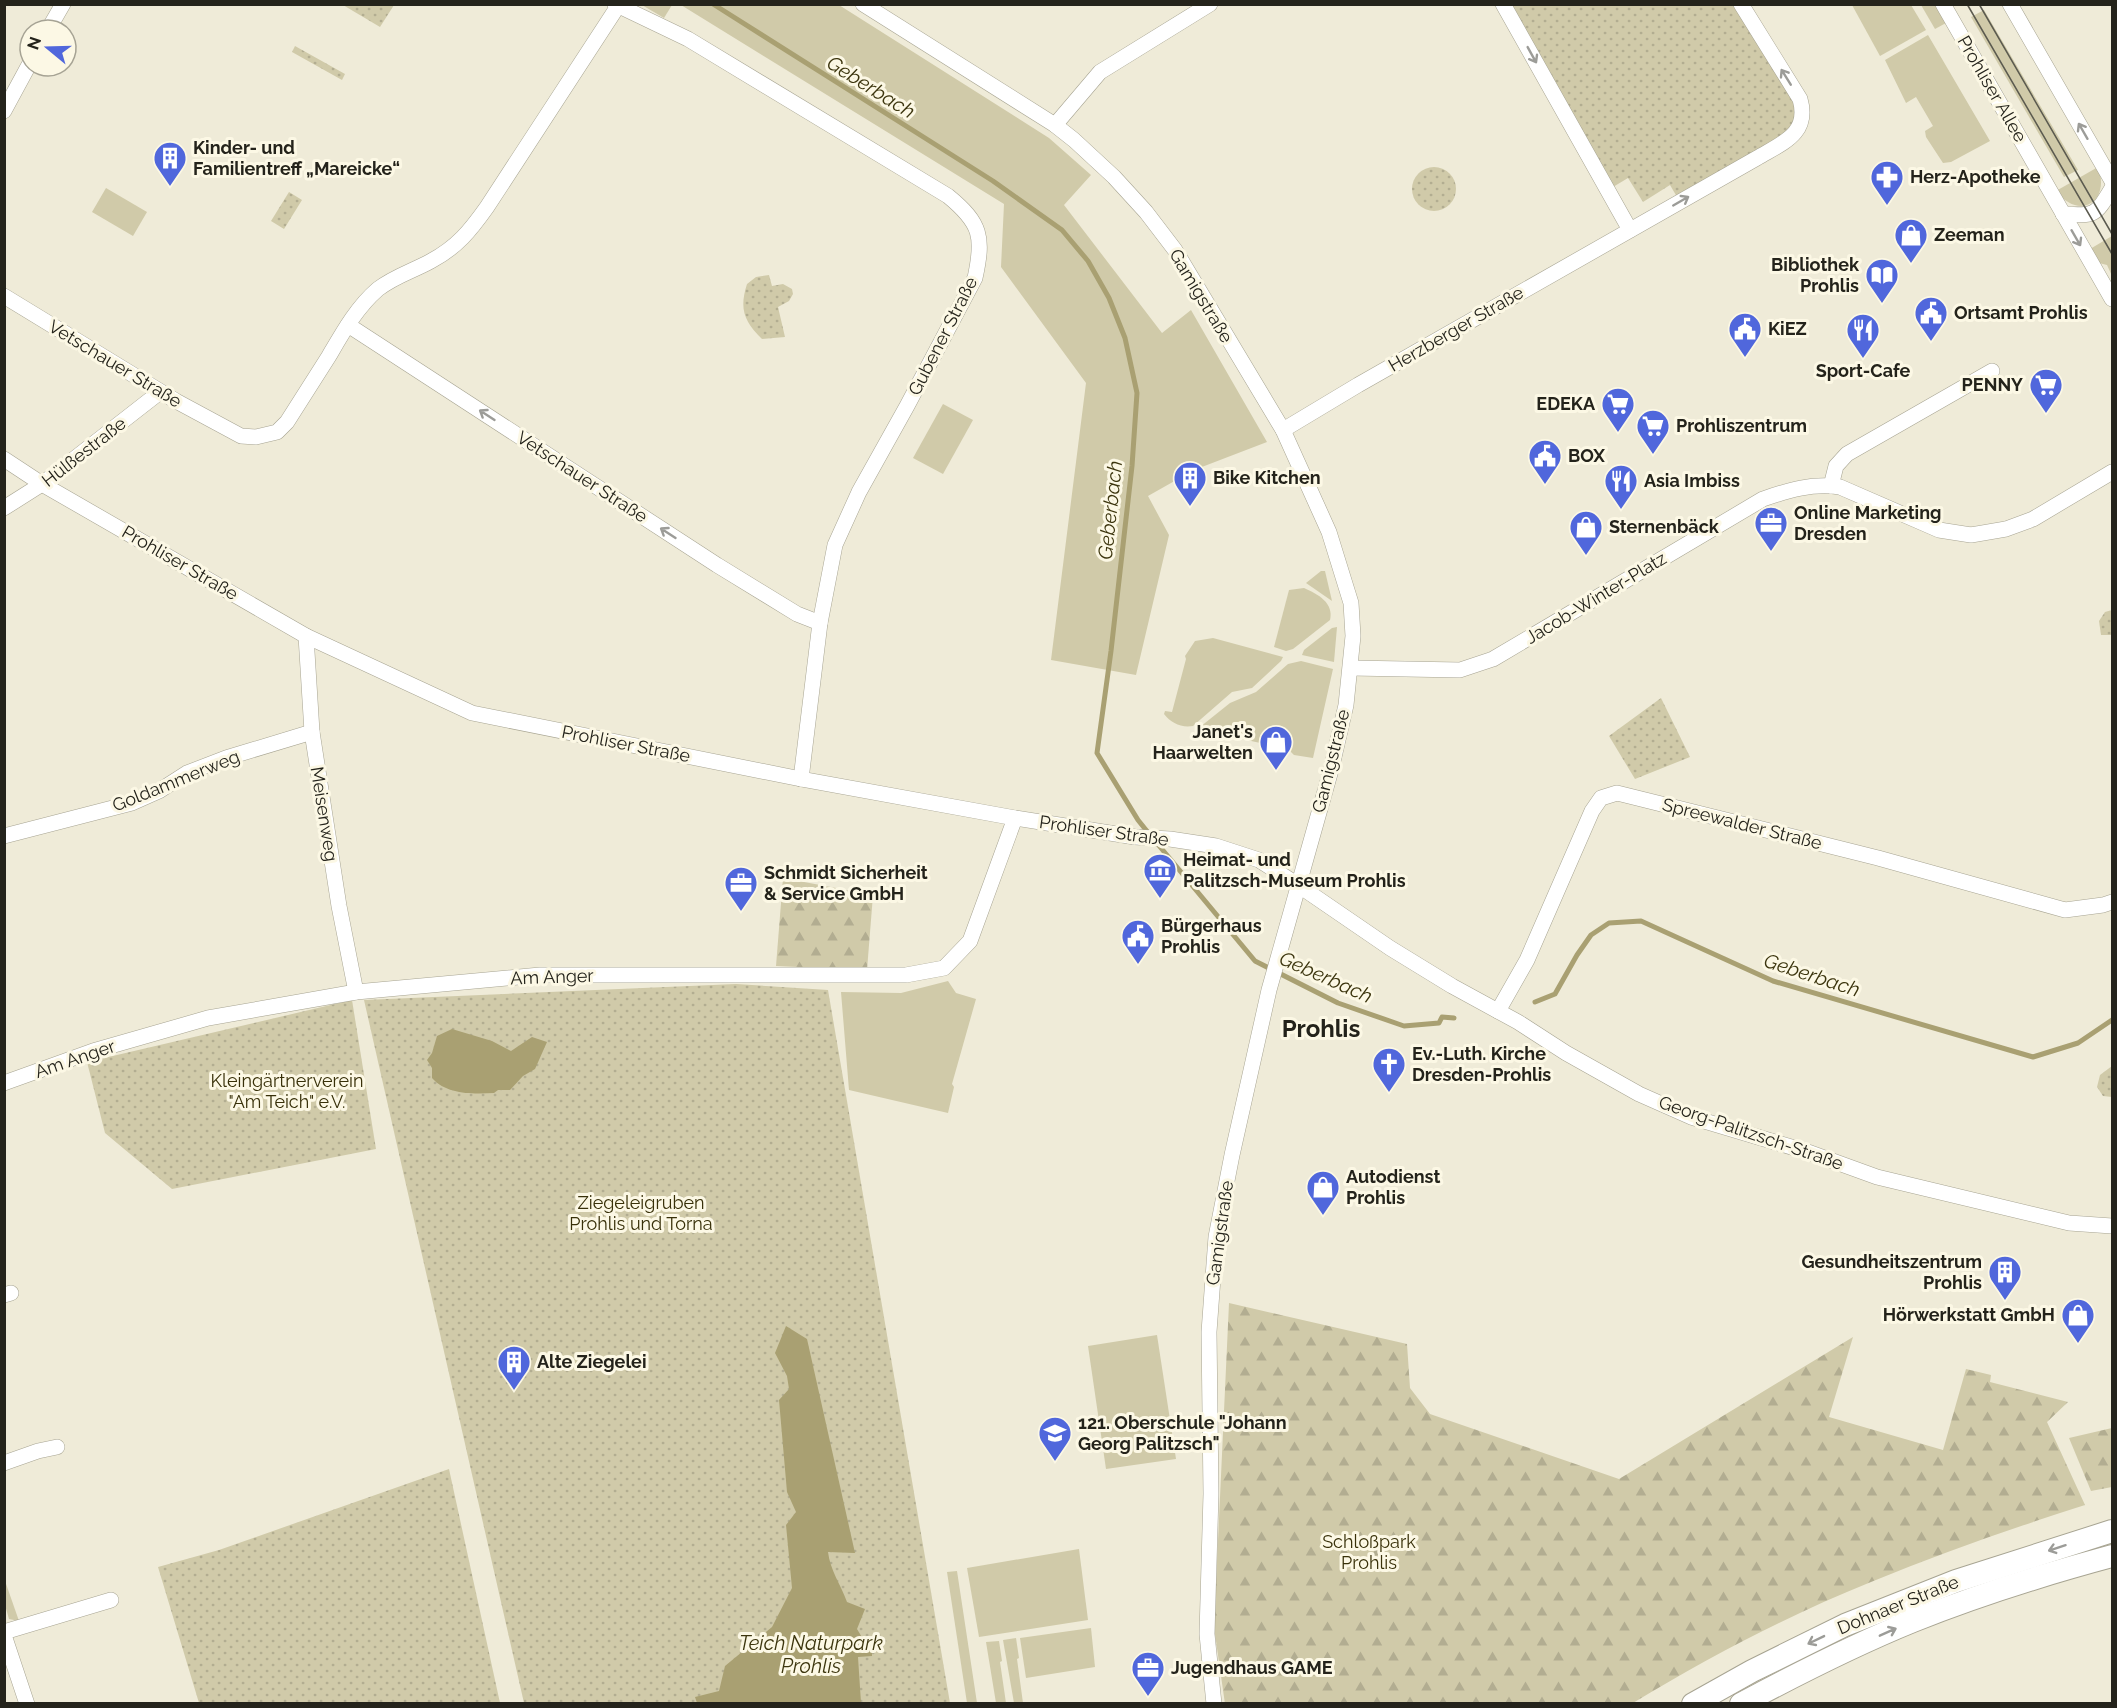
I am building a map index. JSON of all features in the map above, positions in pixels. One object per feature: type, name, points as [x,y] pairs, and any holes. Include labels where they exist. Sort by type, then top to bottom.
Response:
[{"type":"main road","name":"Dohnaer Straße","points":[[1693,1704],[1752,1671],[1845,1625],[1956,1581],[2112,1531]]},
{"type":"main road","name":"Dohnaer Straße","points":[[1741,1704],[1803,1671],[1913,1622],[2026,1582],[2112,1556]]},
{"type":"street","points":[[55,18],[63,4]]},
{"type":"street","name":"Gamigstraße","points":[[863,4],[1055,125],[1114,177],[1146,212],[1174,250],[1283,430],[1329,532],[1351,603],[1353,636],[1346,705],[1331,770],[1272,978],[1216,1237],[1209,1332],[1211,1494],[1207,1634],[1214,1704]]},
{"type":"street","points":[[1055,125],[1100,72],[1210,4]]},
{"type":"street","points":[[1503,4],[1630,230]]},
{"type":"street","name":"Herzberger Straße","points":[[1283,430],[1797,132],[1803,110],[1800,99],[1741,4]]},
{"type":"street","name":"Prohliser Allee","points":[[1943,4],[2112,299]]},
{"type":"street","points":[[2010,4],[2112,181]]},
{"type":"street","name":"Vetschauer Straße","points":[[4,296],[208,420],[241,436],[256,437],[277,432],[287,422],[348,325],[379,288],[400,274],[429,263],[465,237],[487,207],[616,5]]},
{"type":"street","name":"Gubener Straße","points":[[616,5],[688,39],[944,193],[968,212],[980,236],[980,257],[975,278],[908,406],[859,492],[844,524],[832,560],[820,623],[801,779]]},
{"type":"street","points":[[4,111],[22,78]]},
{"type":"street","points":[[2063,214],[2089,215],[2099,210],[2112,189]]},
{"type":"street","name":"Vetschauer Straße","points":[[348,325],[717,565],[797,614],[820,623]]},
{"type":"street","points":[[1831,486],[1836,466],[1847,454],[1992,371]]},
{"type":"street","name":"Hülßestraße","points":[[4,508],[42,484],[160,392]]},
{"type":"street","name":"Prohliser Straße","points":[[4,459],[42,484],[306,636],[472,713],[801,779],[1015,818],[1144,838],[1216,846],[1259,860],[1298,885]]},
{"type":"street","name":"Jacob-Winter-Platz","points":[[1351,668],[1460,670],[1493,659],[1763,499],[1798,487],[1840,487],[1939,530],[1971,535],[2006,529],[2033,519],[2112,472]]},
{"type":"street","name":"Meisenweg","points":[[306,636],[312,732],[339,906],[356,992]]},
{"type":"street","name":"Goldammerweg","points":[[4,836],[132,803],[159,791],[187,773],[226,758],[312,732]]},
{"type":"street","name":"Spreewalder Straße","points":[[1498,1011],[1527,960],[1592,811],[1601,798],[1617,793],[1878,858],[2066,910],[2112,902]]},
{"type":"street","name":"Am Anger","points":[[4,1083],[93,1051],[208,1018],[356,992],[540,975],[906,975],[944,968],[970,941],[1015,818]]},
{"type":"street","name":"Georg-Palitzsch-Straße","points":[[1298,885],[1390,948],[1639,1094],[1691,1116],[1808,1152],[1877,1177],[2069,1223],[2112,1226]]},
{"type":"street","points":[[4,1463],[57,1446]]},
{"type":"street","points":[[27,1704],[4,1633],[111,1600]]},
{"type":"green space","points":[[343,5],[394,5],[380,27]]},
{"type":"green space","points":[[642,5],[672,5],[664,18]]},
{"type":"green space","points":[[681,5],[839,5],[1049,138],[1091,175],[1064,205],[1162,333],[1191,310],[1267,442],[1194,470],[1148,496],[1169,535],[1136,675],[1051,660],[1086,383],[1001,267],[1004,204]]},
{"type":"green space","points":[[1503,5],[1741,5],[1800,99],[1801,123],[1680,202],[1670,185],[1643,202],[1628,178],[1608,190]]},
{"type":"green space","points":[[1852,5],[1911,5],[1926,30],[1880,56]]},
{"type":"green space","points":[[1921,5],[1935,5],[1946,23],[1935,29]]},
{"type":"green space","points":[[1984,10],[2078,170],[2064,177],[1971,17]]},
{"type":"green space","points":[[1928,35],[1990,141],[1951,162],[1943,163],[1926,137],[1925,131],[1933,126],[1916,97],[1906,103],[1885,60]]},
{"type":"green space","points":[[295,46],[345,74],[342,80],[292,52]]},
{"type":"green space","points":[[1434,167],[1450,173],[1456,189],[1450,205],[1434,211],[1418,205],[1412,189],[1418,173]]},
{"type":"green space","points":[[2098,167],[2101,179],[2100,190],[2090,203],[2083,206],[2074,205],[2056,191]]},
{"type":"green space","points":[[106,188],[147,212],[133,236],[92,212]]},
{"type":"green space","points":[[289,192],[302,200],[284,229],[271,221]]},
{"type":"green space","points":[[2112,236],[2112,276],[2107,265],[2099,263],[2090,249]]},
{"type":"green space","points":[[769,275],[772,286],[783,284],[792,289],[793,294],[789,301],[778,307],[785,337],[762,339],[747,320],[743,301],[747,284],[756,277]]},
{"type":"green space","points":[[943,404],[973,420],[943,474],[913,458]]},
{"type":"green space","points":[[1321,571],[1325,571],[1332,601],[1306,583]]},
{"type":"green space","points":[[1304,588],[1324,600],[1330,609],[1330,620],[1293,649],[1286,651],[1274,647],[1289,590]]},
{"type":"green space","points":[[2112,610],[2112,635],[2101,635],[2099,621],[2105,612]]},
{"type":"green space","points":[[1337,627],[1334,662],[1302,655],[1304,650],[1332,628]]},
{"type":"green space","points":[[1213,638],[1283,657],[1252,688],[1232,692],[1193,726],[1177,724],[1164,714],[1165,711],[1172,712],[1185,656],[1195,641]]},
{"type":"green space","points":[[1301,661],[1333,669],[1313,758],[1294,755],[1288,749],[1200,730],[1200,727],[1230,703],[1256,692],[1288,664]]},
{"type":"green space","points":[[1661,698],[1690,757],[1635,779],[1609,736]]},
{"type":"green space","points":[[783,878],[873,895],[867,970],[776,966]]},
{"type":"green space","points":[[948,981],[956,993],[976,999],[952,1084],[954,1087],[948,1113],[849,1090],[841,992],[901,993]]},
{"type":"green space","name":"Ziegeleigruben Prohlis und Torna","points":[[736,984],[828,990],[950,1703],[524,1703],[364,1000]]},
{"type":"green space","name":"Kleingärtnerverein \"Am Teich\" e.V.","points":[[352,1000],[376,1149],[172,1189],[105,1133],[87,1062]]},
{"type":"green space","points":[[2112,1066],[2112,1097],[2103,1096],[2097,1087],[2100,1075]]},
{"type":"green space","name":"Schloßpark Prohlis","points":[[1229,1303],[1407,1344],[1410,1388],[1430,1414],[1619,1479],[1853,1337],[1829,1417],[1943,1450],[1966,1369],[1991,1375],[1990,1382],[2068,1402],[2047,1422],[2085,1505],[1950,1551],[1810,1608],[1691,1669],[1633,1703],[1225,1704],[1214,1627]]},
{"type":"green space","points":[[1157,1335],[1176,1459],[1106,1469],[1088,1346]]},
{"type":"green space","points":[[2112,1428],[2112,1487],[2091,1491],[2069,1438]]},
{"type":"green space","points":[[449,1469],[500,1703],[199,1703],[158,1567],[219,1550]]},
{"type":"green space","points":[[1079,1549],[1088,1620],[979,1637],[967,1568]]},
{"type":"green space","points":[[957,1571],[977,1703],[967,1703],[947,1572]]},
{"type":"green space","points":[[4,1578],[19,1621],[9,1619],[5,1605]]},
{"type":"green space","points":[[1091,1628],[1095,1667],[1026,1678],[1020,1638]]},
{"type":"green space","points":[[1016,1638],[1023,1703],[1014,1703],[1003,1640]]},
{"type":"green space","points":[[999,1641],[1006,1703],[996,1703],[986,1642]]},
{"type":"water","points":[[452,1029],[492,1041],[511,1051],[532,1037],[547,1042],[535,1069],[523,1076],[510,1090],[498,1090],[494,1093],[461,1092],[438,1084],[432,1078],[432,1068],[427,1060],[432,1053],[437,1036]]},
{"type":"water","name":"Teich Naturpark Prohlis","points":[[786,1326],[807,1339],[855,1553],[828,1552],[833,1571],[847,1602],[865,1609],[857,1629],[863,1639],[872,1641],[872,1656],[858,1657],[861,1703],[697,1703],[695,1697],[719,1691],[725,1666],[772,1627],[792,1588],[786,1525],[796,1512],[787,1492],[779,1400],[789,1389],[787,1376],[775,1353]]},
{"type":"waterway","name":"Geberbach","points":[[713,4],[993,181],[1062,230],[1088,261],[1109,298],[1125,338],[1137,393],[1132,466],[1097,753],[1138,820],[1150,835]]},
{"type":"waterway","name":"Geberbach","points":[[1156,842],[1255,961],[1338,1003],[1404,1026],[1439,1023],[1442,1017],[1454,1018]]},
{"type":"waterway","name":"Geberbach","points":[[1535,1002],[1555,994],[1591,935],[1609,923],[1641,921],[1773,981],[2033,1057],[2078,1043],[2112,1020]]},
{"type":"tram line","points":[[1967,4],[2112,254]]},
{"type":"tram line","points":[[1979,4],[2112,234]]},
{"type":"place","name":"Kinder- und Familientreff „Mareicke“","points":[[170,187]]},
{"type":"place","name":"Herz-Apotheke","points":[[1887,206]]},
{"type":"place","name":"Zeeman","points":[[1911,264]]},
{"type":"place","name":"Bibliothek Prohlis","points":[[1882,304]]},
{"type":"place","name":"Ortsamt Prohlis","points":[[1931,342]]},
{"type":"place","name":"KiEZ","points":[[1745,358]]},
{"type":"place","name":"Sport-Cafe","points":[[1863,359]]},
{"type":"place","name":"PENNY","points":[[2046,414]]},
{"type":"place","name":"EDEKA","points":[[1618,433]]},
{"type":"place","name":"Prohliszentrum","points":[[1653,455]]},
{"type":"place","name":"BOX","points":[[1545,485]]},
{"type":"place","name":"Bike Kitchen","points":[[1190,507]]},
{"type":"place","name":"Asia Imbiss","points":[[1621,510]]},
{"type":"place","name":"Online Marketing Dresden","points":[[1771,552]]},
{"type":"place","name":"Sternenbäck","points":[[1586,556]]},
{"type":"place","name":"Janet's Haarwelten","points":[[1276,771]]},
{"type":"place","name":"Heimat- und Palitzsch-Museum Prohlis","points":[[1160,899]]},
{"type":"place","name":"Schmidt Sicherheit & Service GmbH","points":[[741,912]]},
{"type":"place","name":"Bürgerhaus Prohlis","points":[[1138,965]]},
{"type":"place","name":"Ev.-Luth. Kirche Dresden-Prohlis","points":[[1389,1093]]},
{"type":"place","name":"Autodienst Prohlis","points":[[1323,1216]]},
{"type":"place","name":"Gesundheitszentrum Prohlis","points":[[2005,1301]]},
{"type":"place","name":"Hörwerkstatt GmbH","points":[[2078,1344]]},
{"type":"place","name":"Alte Ziegelei","points":[[514,1391]]},
{"type":"place","name":"121. Oberschule \"Johann Georg Palitzsch\"","points":[[1055,1462]]},
{"type":"place","name":"Jugendhaus GAME","points":[[1148,1697]]},
{"type":"district","name":"Prohlis","points":[[1321,1029]]}]
